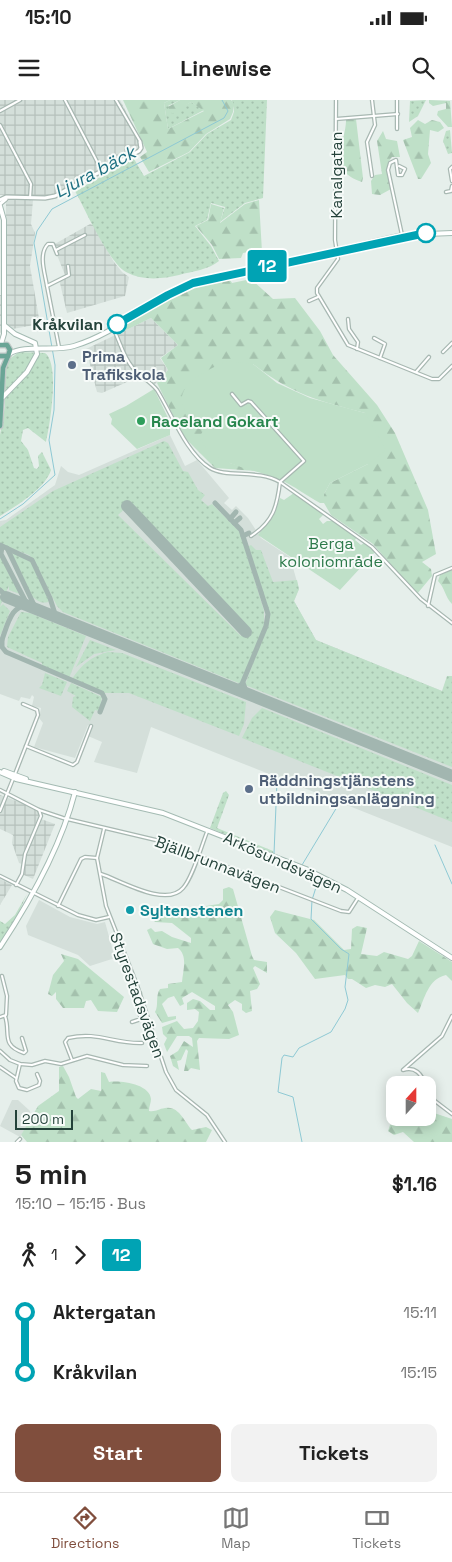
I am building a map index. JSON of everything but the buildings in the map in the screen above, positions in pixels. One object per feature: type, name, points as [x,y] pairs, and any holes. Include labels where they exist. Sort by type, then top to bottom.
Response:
[{"type":"main road","points":[[0,204],[4,220],[4,334],[8,346],[8,355],[3,368]]},
{"type":"main road","points":[[0,213],[4,220]]},
{"type":"main road","points":[[0,426],[3,368],[0,357],[17,350],[52,349],[80,343],[113,328],[168,295],[193,283],[403,236],[421,233],[452,233]]},
{"type":"main road","points":[[0,413],[3,395],[34,363],[37,349],[35,343],[12,332],[4,323]]},
{"type":"main road","points":[[4,334],[0,345],[37,349]]},
{"type":"main road","points":[[52,349],[80,343]]},
{"type":"main road","name":"Arkösundsvägen","points":[[0,771],[14,777],[163,813],[208,829],[314,873],[452,958]]},
{"type":"main road","points":[[0,947],[32,894],[66,819],[75,791]]},
{"type":"street","points":[[0,111],[20,100]]},
{"type":"street","points":[[65,100],[102,171]]},
{"type":"street","points":[[0,204],[9,198],[55,196],[140,150],[140,142],[116,100]]},
{"type":"street","name":"Kanalgatan","points":[[336,100],[336,250]]},
{"type":"street","points":[[372,100],[375,125],[367,142],[372,176]]},
{"type":"street","points":[[397,100],[397,129]]},
{"type":"street","points":[[336,119],[398,114]]},
{"type":"street","points":[[0,126],[31,184],[30,198]]},
{"type":"street","points":[[398,166],[397,162],[394,161],[390,164],[388,170],[403,236]]},
{"type":"street","points":[[452,167],[450,169],[452,181]]},
{"type":"street","points":[[446,192],[451,191],[452,186]]},
{"type":"street","points":[[56,250],[85,235]]},
{"type":"street","points":[[57,254],[53,244],[48,244],[43,252],[59,347]]},
{"type":"street","points":[[336,250],[337,262],[317,288],[318,297],[344,341],[356,349],[437,380],[452,366]]},
{"type":"street","points":[[48,286],[69,275],[68,266]]},
{"type":"street","points":[[309,301],[318,297]]},
{"type":"street","points":[[348,319],[349,329],[358,342],[356,349]]},
{"type":"street","points":[[113,328],[128,362],[154,387],[181,436],[206,465],[222,472],[245,473],[268,477],[280,482],[372,547],[428,606],[452,623]]},
{"type":"street","points":[[374,338],[385,344],[380,358]]},
{"type":"street","points":[[443,352],[452,343]]},
{"type":"street","points":[[416,373],[429,356]]},
{"type":"street","points":[[232,394],[241,405],[248,401],[251,402],[304,461],[280,482],[279,501],[275,511],[259,531],[251,536]]},
{"type":"street","points":[[428,606],[435,575],[452,568]]},
{"type":"street","points":[[0,811],[38,714],[37,710],[23,704]]},
{"type":"street","points":[[26,746],[73,764],[76,762],[91,726]]},
{"type":"street","name":"Bjällbrunnavägen","points":[[0,790],[39,810],[66,819],[146,836],[341,912],[349,912],[358,899]]},
{"type":"street","points":[[16,886],[22,874],[24,858],[41,816],[39,810]]},
{"type":"street","name":"Styrestadsvägen","points":[[104,828],[98,858],[109,917],[140,993],[172,1084],[207,1115],[225,1142]]},
{"type":"street","points":[[100,874],[147,892],[171,896],[184,888],[208,829]]},
{"type":"street","points":[[58,906],[79,861],[83,857],[98,858]]},
{"type":"street","points":[[0,876],[16,886],[58,906],[93,919],[109,917]]},
{"type":"street","points":[[2,976],[8,996],[5,1016],[8,1041],[16,1050],[24,1053],[26,1051],[22,1038]]},
{"type":"street","points":[[132,1022],[141,1019],[137,1006],[140,993]]},
{"type":"street","points":[[0,1017],[5,1016]]},
{"type":"street","points":[[420,1076],[417,1071],[409,1068],[403,1070],[442,1036],[452,1016]]},
{"type":"street","points":[[72,1060],[65,1042],[73,1037],[95,1035],[131,1044],[142,1043]]},
{"type":"street","points":[[0,1051],[10,1060],[20,1064],[32,1065],[46,1061],[61,1064],[92,1057],[123,1066],[147,1066]]},
{"type":"street","points":[[20,1064],[16,1078],[17,1086],[28,1090],[40,1084],[37,1074]]},
{"type":"street","points":[[0,1067],[16,1078]]},
{"type":"street","points":[[436,1102],[452,1114]]},
{"type":"shaded area","points":[[0,100],[120,100],[144,147],[53,194],[44,196],[0,195]]},
{"type":"shaded area","points":[[11,199],[33,200],[31,224],[35,233],[30,266],[40,324],[0,333],[0,295],[6,295],[6,202]]},
{"type":"shaded area","points":[[90,224],[93,225],[114,262],[129,277],[125,296],[67,313],[59,279],[65,275],[53,245]]},
{"type":"shaded area","points":[[151,318],[178,345],[160,358],[168,370],[154,384],[143,375],[102,393],[97,392],[86,349]]},
{"type":"shaded area","points":[[170,435],[185,466],[197,460],[229,498],[224,503],[232,510],[236,506],[248,518],[261,538],[290,557],[299,589],[294,601],[316,640],[452,695],[452,847],[151,727],[137,773],[94,762],[102,742],[88,736],[92,727],[88,725],[75,758],[34,747],[43,723],[39,718],[41,708],[32,706],[34,697],[32,695],[30,699],[21,697],[19,701],[0,694],[0,521],[6,520],[55,485],[61,466],[68,472],[79,475]]},
{"type":"shaded area","points":[[0,795],[27,805],[39,812],[22,858],[22,864],[19,863],[12,843],[13,835],[0,829]]},
{"type":"shaded area","points":[[41,819],[55,824],[33,879],[24,875],[25,859]]},
{"type":"shaded area","points":[[0,879],[12,885],[0,905]]},
{"type":"shaded area","points":[[39,900],[70,917],[97,924],[105,922],[115,958],[90,966],[78,955],[28,935],[26,926]]},
{"type":"shaded area","points":[[12,1100],[18,1100],[30,1111],[31,1119],[20,1137],[0,1126]]},
{"type":"green space","points":[[123,100],[170,100],[164,103],[168,129],[204,111],[191,102],[172,114],[168,107],[180,100],[231,100],[233,102],[233,112],[230,119],[206,134],[189,152],[149,172],[140,157],[147,152]]},
{"type":"green space","points":[[170,100],[180,100],[168,106],[181,107],[191,102],[204,110],[168,129],[164,103]]},
{"type":"green space","points":[[232,100],[267,100],[263,198],[245,203],[220,222],[225,207],[211,203],[207,220],[195,226],[211,246],[219,261],[215,264],[200,270],[159,278],[139,277],[126,272],[119,267],[105,247],[75,191],[134,159],[144,176],[190,152],[207,134],[231,120],[234,112]]},
{"type":"green space","points":[[426,100],[418,116],[409,122],[410,101]]},
{"type":"green space","points":[[429,100],[450,101],[452,127],[448,127],[437,115],[438,111],[446,109],[446,103],[433,106],[429,103]]},
{"type":"green space","points":[[356,119],[362,182],[351,177],[344,170],[340,155],[346,120]]},
{"type":"green space","points":[[418,120],[425,124],[432,120],[440,122],[444,128],[438,132],[430,130],[428,154],[431,163],[421,179],[418,179],[403,140],[412,137],[410,128]]},
{"type":"green space","points":[[450,130],[452,153],[448,154],[443,141],[446,131]]},
{"type":"green space","points":[[383,131],[386,139],[397,141],[400,157],[392,157],[389,161],[391,189],[380,195],[372,194],[371,181],[375,175],[382,174],[377,141]]},
{"type":"green space","points":[[259,200],[262,252],[252,255],[248,252],[243,253],[241,258],[219,259],[212,245],[196,226],[208,220],[211,204],[224,208],[220,223],[245,204]]},
{"type":"green space","points":[[229,278],[232,283],[251,279],[273,299],[295,298],[320,331],[333,355],[377,405],[395,433],[428,510],[436,554],[422,562],[431,569],[432,576],[417,594],[373,544],[331,515],[324,503],[324,494],[330,483],[368,464],[365,413],[293,390],[253,364],[203,416],[211,420],[230,463],[256,471],[215,468],[184,437],[157,383],[168,370],[161,358],[178,345],[151,318],[120,333],[119,325],[182,290]]},
{"type":"green space","points":[[19,352],[45,353],[50,359],[53,395],[46,442],[28,428],[23,430],[21,441],[28,450],[34,468],[37,469],[39,466],[38,456],[42,452],[51,470],[43,484],[22,502],[0,516],[0,435],[5,406],[5,366],[8,360]]},
{"type":"green space","points":[[227,361],[253,364],[277,383],[310,398],[365,413],[386,450],[368,464],[330,483],[324,494],[324,503],[320,503],[281,480],[235,465],[213,454],[205,447],[199,437],[211,420],[203,416],[195,421],[185,411],[182,401],[183,393],[188,385],[197,377]]},
{"type":"green space","name":"Raceland Gokart","points":[[154,389],[170,422],[170,435],[137,449],[111,424],[112,419],[109,414]]},
{"type":"green space","points":[[164,441],[168,443],[183,471],[188,472],[198,490],[205,495],[201,500],[208,506],[212,504],[240,532],[264,611],[264,627],[241,684],[63,612],[57,606],[33,559],[29,555],[0,544],[0,527],[53,491]],"holes":[[[131,503],[250,628],[241,636],[118,515]]]},
{"type":"green space","name":"Berga koloniområde","points":[[294,493],[324,514],[319,519],[323,524],[327,521],[334,521],[357,537],[355,540],[361,545],[364,543],[375,552],[340,590],[258,535],[275,513],[280,498],[284,500]]},
{"type":"green space","points":[[251,545],[256,550],[261,550],[273,582],[297,580],[299,589],[294,601],[316,640],[442,691],[447,676],[452,676],[452,767],[245,685],[270,618],[247,547]]},
{"type":"green space","points":[[0,553],[20,594],[9,590],[9,586],[5,594],[0,589]]},
{"type":"green space","points":[[13,553],[31,561],[50,599],[48,602],[41,602],[35,599],[24,586],[10,556]]},
{"type":"green space","points":[[452,570],[452,604],[438,581],[440,575]]},
{"type":"green space","points":[[0,596],[3,598],[0,607]]},
{"type":"green space","points":[[3,604],[10,611],[0,636],[0,607]]},
{"type":"green space","points":[[21,612],[30,613],[86,636],[69,678],[7,647],[8,637]]},
{"type":"green space","points":[[90,640],[116,650],[94,654],[76,667]]},
{"type":"green space","points":[[108,652],[122,653],[246,702],[244,724],[239,736],[129,693],[102,693],[72,679],[87,662]]},
{"type":"green space","points":[[45,673],[67,682],[61,696],[39,688],[42,685]]},
{"type":"green space","points":[[71,683],[102,697],[99,711],[95,710],[90,721],[72,707],[73,697],[76,696],[67,691]]},
{"type":"green space","points":[[262,708],[452,785],[452,822],[242,738],[252,718]]},
{"type":"green space","points":[[226,791],[229,795],[217,828],[273,851],[274,855],[210,828],[223,793]]},
{"type":"green space","points":[[229,887],[233,889],[252,956],[254,960],[267,962],[267,973],[255,966],[253,968],[260,984],[257,989],[250,991],[252,1011],[246,1013],[242,1010],[242,1004],[235,1000],[228,1005],[233,1012],[239,1035],[229,1039],[199,1038],[197,1041],[200,1070],[191,1068],[188,1071],[184,1071],[188,1051],[186,1049],[181,1060],[177,1061],[179,1070],[173,1066],[170,1056],[178,1051],[184,1041],[193,1047],[192,1038],[189,1036],[177,1036],[167,1052],[164,1044],[167,1038],[163,1034],[162,1027],[177,1021],[184,1029],[193,1028],[198,1021],[199,1012],[195,1009],[187,1010],[187,1003],[193,999],[200,1001],[210,1010],[215,1010],[215,1006],[192,992],[182,998],[184,1004],[180,1006],[174,996],[168,998],[162,1004],[168,1017],[176,1016],[176,1019],[162,1023],[155,1012],[160,989],[168,988],[168,984],[182,982],[184,959],[178,948],[167,949],[153,944],[147,930],[151,928],[155,932],[162,931],[172,937],[191,943],[191,938],[172,923],[155,922],[152,914],[219,904],[223,900],[223,889]]},
{"type":"green space","points":[[27,894],[14,923],[0,945],[0,921],[5,924],[15,915]]},
{"type":"green space","points":[[275,910],[314,920],[344,950],[351,949],[352,929],[357,926],[367,928],[361,954],[377,956],[384,952],[408,959],[412,956],[419,941],[452,962],[452,981],[446,975],[435,981],[428,990],[418,1013],[407,1003],[392,984],[385,987],[375,985],[366,988],[352,979],[348,979],[345,975],[315,979],[296,953],[275,933],[270,917]]},
{"type":"green space","points":[[61,954],[78,959],[124,997],[117,1012],[98,1011],[91,1000],[86,1001],[84,1008],[63,1008],[56,999],[56,992],[52,996],[48,994],[53,975],[64,961]]},
{"type":"green space","points":[[63,1066],[78,1099],[91,1089],[101,1091],[101,1072],[105,1073],[109,1082],[134,1084],[146,1090],[151,1099],[149,1111],[163,1108],[174,1109],[192,1130],[206,1127],[212,1130],[206,1142],[27,1142],[21,1135],[38,1106],[59,1091],[59,1067]]},
{"type":"green space","points":[[436,1114],[452,1119],[452,1142],[414,1142],[403,1132],[394,1135],[388,1131],[390,1126],[436,1126]]},
{"type":"waterway","name":"Ljura bäck","points":[[0,519],[23,504],[55,475],[49,440],[54,410],[55,365],[34,243],[37,231],[52,209],[224,118],[228,111],[222,100]]},
{"type":"waterway","points":[[274,854],[277,781]]},
{"type":"waterway","points":[[302,865],[337,807]]},
{"type":"waterway","points":[[435,845],[452,884]]},
{"type":"waterway","points":[[302,1142],[293,1097],[278,1092],[282,1058],[284,1055],[293,1057],[299,1048],[331,1032],[345,1009],[348,1000],[345,987],[349,954],[341,949],[311,919],[312,900],[318,881]]},
{"type":"taxiway","points":[[215,503],[241,530],[268,614],[266,626],[242,684],[236,688],[224,684]]},
{"type":"taxiway","points":[[230,519],[236,512]]},
{"type":"taxiway","points":[[234,523],[240,518]]},
{"type":"taxiway","points":[[243,536],[249,533]]},
{"type":"taxiway","points":[[0,545],[32,560],[50,598],[56,617]]},
{"type":"taxiway","points":[[2,546],[1,554],[28,606]]},
{"type":"taxiway","points":[[7,548],[36,609]]},
{"type":"taxiway","points":[[0,590],[6,596]]},
{"type":"taxiway","points":[[1,642],[14,612],[24,606],[30,607]]},
{"type":"taxiway","points":[[2,640],[2,647],[6,652],[102,693],[105,699],[100,712]]},
{"type":"taxiway","points":[[243,683],[246,691],[258,698]]},
{"type":"runway","points":[[127,506],[246,632]]},
{"type":"runway","points":[[6,597],[452,776]]},
{"type":"bus line","name":"12","points":[[117,324],[193,283],[390,239],[426,233]]},
{"type":"place","name":"Kråkvilan","points":[[117,324]]},
{"type":"place","name":"Prima Trafikskola","points":[[72,365]]},
{"type":"place","name":"Raceland Gokart","points":[[141,421]]},
{"type":"place","name":"Räddningstjänstens utbildningsanläggning","points":[[249,789]]},
{"type":"place","name":"Syltenstenen","points":[[130,910]]}]
